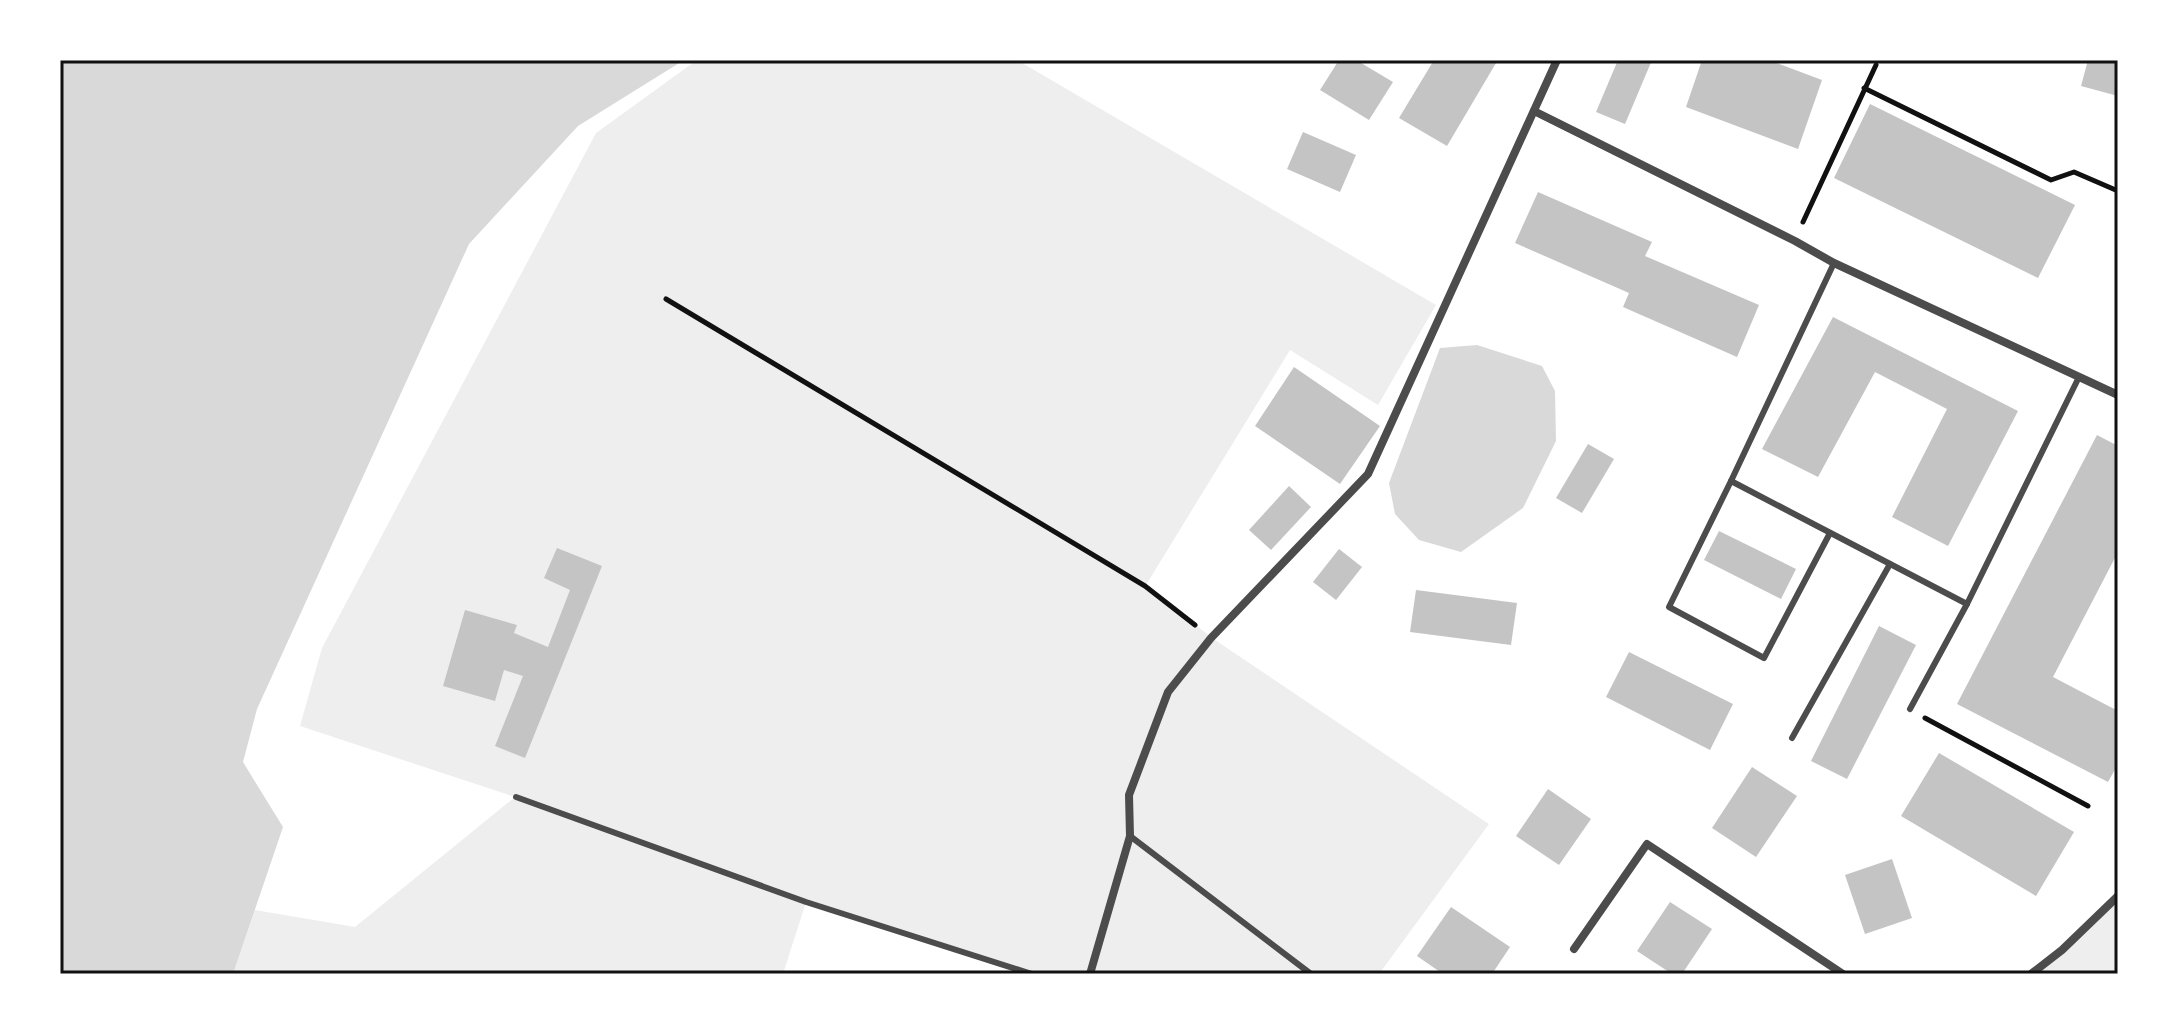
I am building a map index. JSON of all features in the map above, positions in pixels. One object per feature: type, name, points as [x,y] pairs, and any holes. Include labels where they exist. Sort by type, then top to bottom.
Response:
[{"type":"street","points":[[1090,974],[1130,836],[1129,795],[1168,692],[1211,638],[1368,474],[1557,60]]},
{"type":"street","points":[[1534,111],[1834,263],[2118,395]]},
{"type":"street","points":[[1574,949],[1647,844],[1843,974]]},
{"type":"street","points":[[2031,974],[2062,950],[2118,896]]},
{"type":"lane","points":[[1830,533],[1764,658],[1669,607],[1834,263]]},
{"type":"lane","points":[[1910,709],[1967,604],[2079,377]]},
{"type":"lane","points":[[1731,481],[1967,604]]},
{"type":"lane","points":[[1792,738],[1890,564]]},
{"type":"lane","points":[[516,797],[806,902],[1032,974]]},
{"type":"lane","points":[[1130,836],[1311,974]]},
{"type":"path","points":[[1795,241],[1876,65]]},
{"type":"path","points":[[1864,88],[2051,180],[2074,172],[2118,191]]},
{"type":"path","points":[[666,299],[1145,586],[1211,638]]},
{"type":"path","points":[[1910,709],[2088,806]]},
{"type":"shaded area","points":[[60,60],[684,60],[578,126],[469,244],[257,709],[243,762],[283,827],[233,974],[60,974]]},
{"type":"shaded area","points":[[697,60],[1017,60],[1436,305],[1378,405],[1290,350],[1146,585],[1212,638],[1489,824],[1379,974],[1032,974],[806,902],[783,974],[233,974],[255,910],[355,927],[515,797],[300,726],[322,648],[596,133]]},
{"type":"shaded area","points":[[1477,345],[1542,366],[1555,391],[1556,441],[1523,508],[1461,552],[1419,540],[1395,514],[1389,483],[1440,348]]},
{"type":"shaded area","points":[[2118,896],[2118,974],[2031,974]]},
{"type":"building","points":[[1339,60],[1356,60],[1393,82],[1369,120],[1320,90]]},
{"type":"building","points":[[1434,60],[1491,60],[1496,63],[1447,146],[1399,118]]},
{"type":"building","points":[[1618,60],[1652,60],[1625,124],[1596,112]]},
{"type":"building","points":[[1702,60],[1769,60],[1822,80],[1798,149],[1686,107]]},
{"type":"building","points":[[2088,60],[2118,60],[2118,96],[2081,86]]},
{"type":"building","points":[[1870,104],[2075,205],[2038,278],[1834,178]]},
{"type":"building","points":[[1303,132],[1356,155],[1340,192],[1287,169]]},
{"type":"building","points":[[1538,192],[1652,242],[1645,256],[1759,305],[1737,357],[1623,307],[1629,293],[1515,243]]},
{"type":"building","points":[[1833,317],[2018,411],[1948,546],[1892,517],[1947,409],[1875,372],[1818,477],[1762,449]]},
{"type":"building","points":[[1294,367],[1380,426],[1340,484],[1255,426]]},
{"type":"building","points":[[2097,435],[2118,446],[2118,552],[2053,677],[2118,711],[2118,764],[2108,782],[1957,704]]},
{"type":"building","points":[[1588,444],[1614,459],[1582,513],[1556,498]]},
{"type":"building","points":[[1289,486],[1311,507],[1271,550],[1249,530]]},
{"type":"building","points":[[1719,531],[1796,569],[1781,599],[1704,560]]},
{"type":"building","points":[[557,548],[602,566],[525,758],[495,746],[523,676],[504,670],[495,701],[443,686],[465,610],[517,625],[514,633],[548,647],[570,590],[544,578]]},
{"type":"building","points":[[1339,549],[1362,567],[1336,600],[1313,582]]},
{"type":"building","points":[[1416,590],[1517,603],[1511,645],[1410,632]]},
{"type":"building","points":[[1879,626],[1916,645],[1847,779],[1811,761]]},
{"type":"building","points":[[1629,652],[1733,704],[1710,750],[1606,697]]},
{"type":"building","points":[[1939,753],[2074,832],[2036,896],[1901,816]]},
{"type":"building","points":[[1752,767],[1797,796],[1756,857],[1712,828]]},
{"type":"building","points":[[1548,789],[1591,819],[1559,865],[1516,836]]},
{"type":"building","points":[[1892,859],[1912,918],[1865,934],[1845,875]]},
{"type":"building","points":[[1670,902],[1712,929],[1682,974],[1672,974],[1637,951]]},
{"type":"building","points":[[1451,907],[1510,947],[1492,974],[1443,974],[1417,956]]}]
